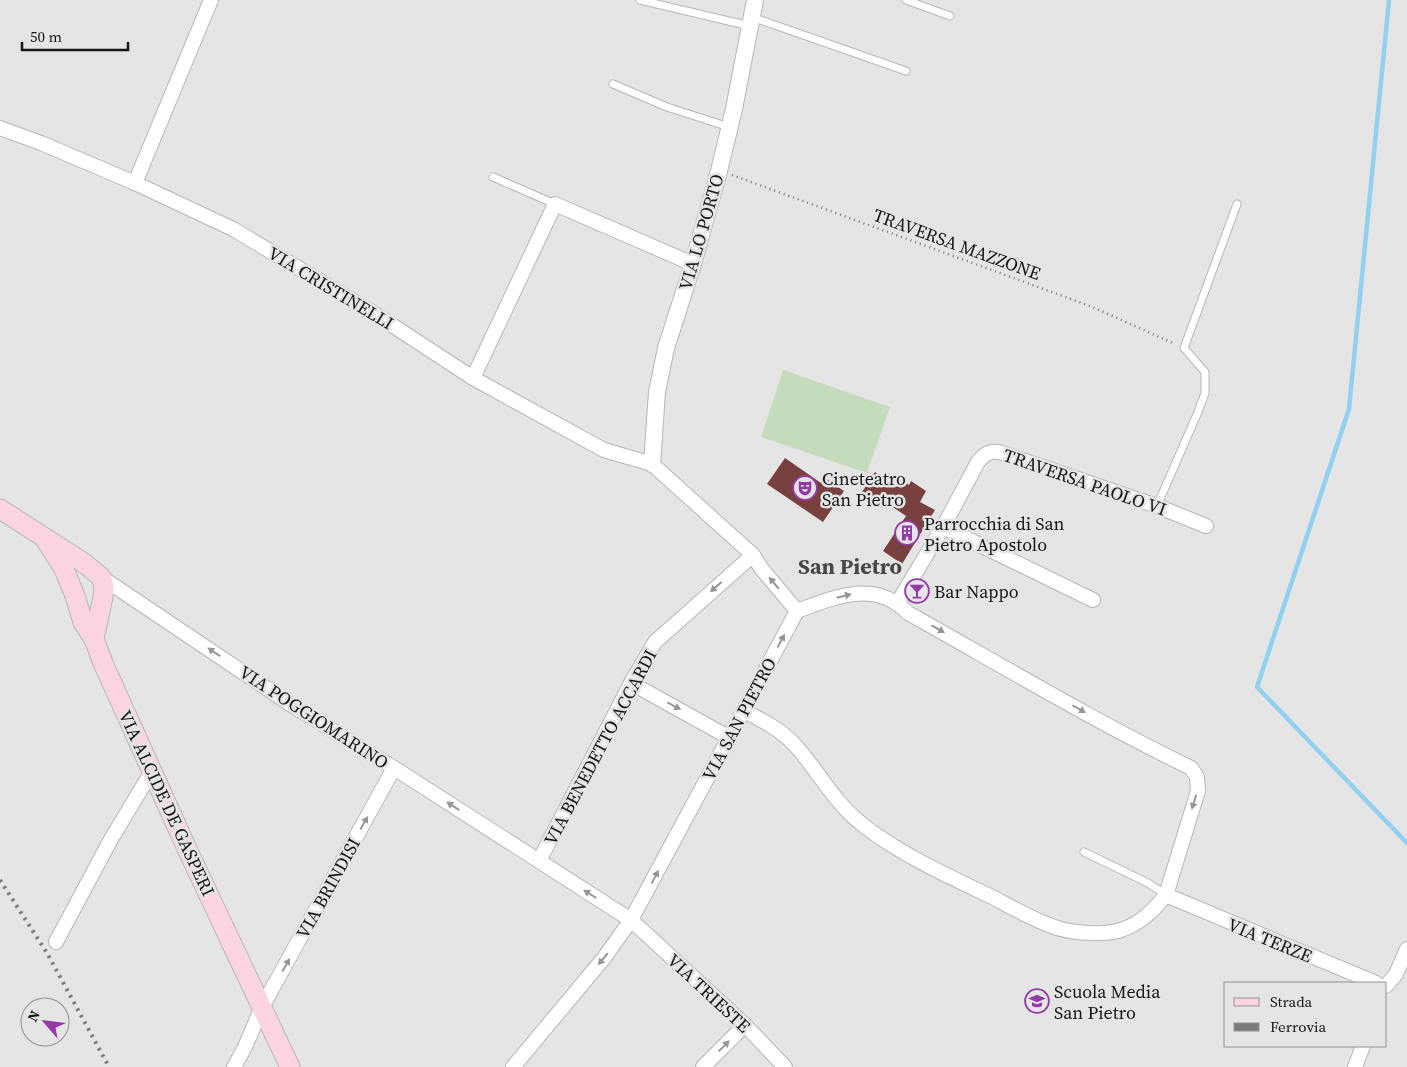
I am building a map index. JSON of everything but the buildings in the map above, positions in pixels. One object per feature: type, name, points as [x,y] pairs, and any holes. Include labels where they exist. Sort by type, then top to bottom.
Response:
[{"type":"main road","name":"VIA POGGIOMARINO","points":[[0,509],[97,573]]},
{"type":"main road","name":"VIA ALCIDE DE GASPERI","points":[[45,539],[58,559],[73,590],[83,622],[94,638],[103,663],[152,772],[290,1067]]},
{"type":"main road","points":[[94,638],[95,626],[103,597],[104,586],[97,573],[81,568],[74,574],[73,590],[86,605],[90,607],[103,597]]},
{"type":"street","points":[[135,183],[211,0]]},
{"type":"street","name":"VIA LO PORTO","points":[[652,464],[657,392],[666,348],[719,171],[730,127],[755,0]]},
{"type":"street","name":"VIA CRISTINELLI","points":[[0,128],[41,143],[135,183],[233,229],[372,312],[473,378],[604,450],[652,464]]},
{"type":"street","points":[[473,378],[554,204],[692,264]]},
{"type":"street","name":"TRAVERSA PAOLO VI","points":[[898,602],[943,527],[978,462],[986,453],[993,451],[1157,506],[1206,526]]},
{"type":"street","points":[[652,464],[753,555],[761,568],[797,610],[858,593],[883,595],[898,602],[916,617],[1094,717],[1191,768],[1197,777],[1198,791],[1166,896],[1155,908],[1137,924],[1116,931],[1076,931],[1058,928],[1037,920],[891,845],[862,824],[840,803],[794,744],[776,728],[744,711]]},
{"type":"street","points":[[943,527],[1093,600]]},
{"type":"street","name":"VIA BENEDETTO ACCARDI","points":[[539,861],[630,683],[655,642],[753,555]]},
{"type":"street","name":"VIA POGGIOMARINO","points":[[97,573],[293,706],[394,768],[631,920]]},
{"type":"street","name":"VIA SAN PIETRO","points":[[513,1067],[604,958],[631,920],[797,610]]},
{"type":"street","points":[[630,683],[730,738]]},
{"type":"street","name":"VIA BRINDISI","points":[[234,1067],[245,1047],[262,1007],[394,768]]},
{"type":"street","points":[[56,942],[110,841],[152,772]]},
{"type":"street","name":"VIA TERZE","points":[[1166,896],[1374,982]]},
{"type":"street","name":"VIA TRIESTE","points":[[631,920],[745,1025],[785,1067]]},
{"type":"street","points":[[1387,985],[1396,974],[1407,949]]},
{"type":"street","points":[[703,1067],[745,1025]]},
{"type":"street","points":[[1355,1067],[1363,1047]]},
{"type":"lane","points":[[640,0],[751,22],[906,71]]},
{"type":"lane","points":[[906,0],[950,16]]},
{"type":"lane","points":[[613,84],[667,107],[730,127]]},
{"type":"lane","points":[[493,177],[554,204]]},
{"type":"lane","points":[[1157,506],[1205,393],[1205,372],[1184,348],[1237,204]]},
{"type":"lane","points":[[1084,852],[1148,883],[1166,896]]},
{"type":"path","name":"TRAVERSA MAZZONE","points":[[719,171],[1090,306],[1184,348]]},
{"type":"green space","points":[[783,370],[890,407],[867,473],[761,437]]},
{"type":"waterway","points":[[1389,0],[1349,409],[1257,687],[1407,843]]},
{"type":"railway","points":[[0,880],[47,953],[109,1067]]},
{"type":"place","name":"Cineteatro San Pietro","points":[[805,488]]},
{"type":"place","name":"Parrocchia di San Pietro Apostolo","points":[[907,533]]},
{"type":"place","name":"Bar Nappo","points":[[917,591]]},
{"type":"place","name":"Scuola Media San Pietro","points":[[1037,1001]]},
{"type":"district","name":"San Pietro","points":[[850,566]]}]
